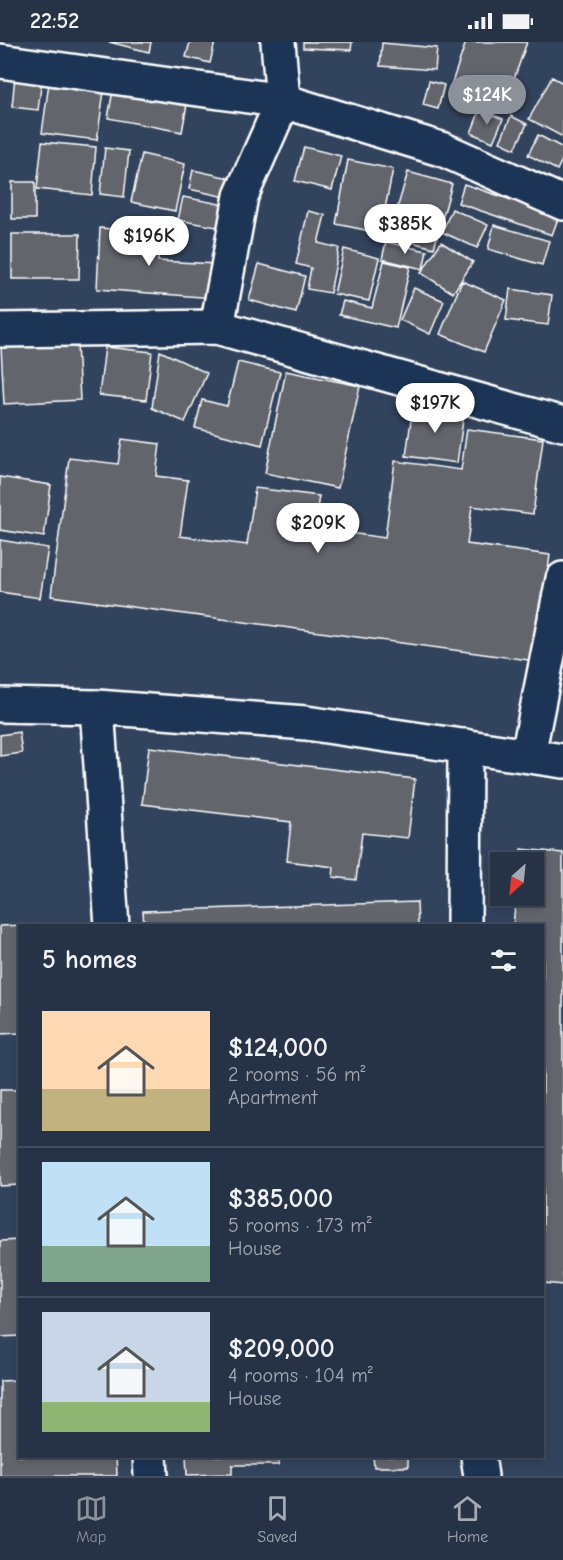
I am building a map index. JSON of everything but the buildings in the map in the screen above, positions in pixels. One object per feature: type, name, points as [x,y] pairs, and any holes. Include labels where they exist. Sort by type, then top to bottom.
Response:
[{"type":"street","points":[[217,327],[241,196],[283,101],[278,42]]},
{"type":"street","points":[[0,61],[283,101],[444,150],[563,203]]},
{"type":"street","points":[[0,330],[217,327],[563,424]]},
{"type":"street","points":[[528,755],[563,579]]},
{"type":"street","points":[[0,705],[97,707],[306,723],[563,761]]},
{"type":"street","points":[[97,707],[112,924]]},
{"type":"street","points":[[464,924],[465,746]]},
{"type":"street","points":[[150,1458],[151,1476]]},
{"type":"street","points":[[478,1458],[481,1476]]}]
